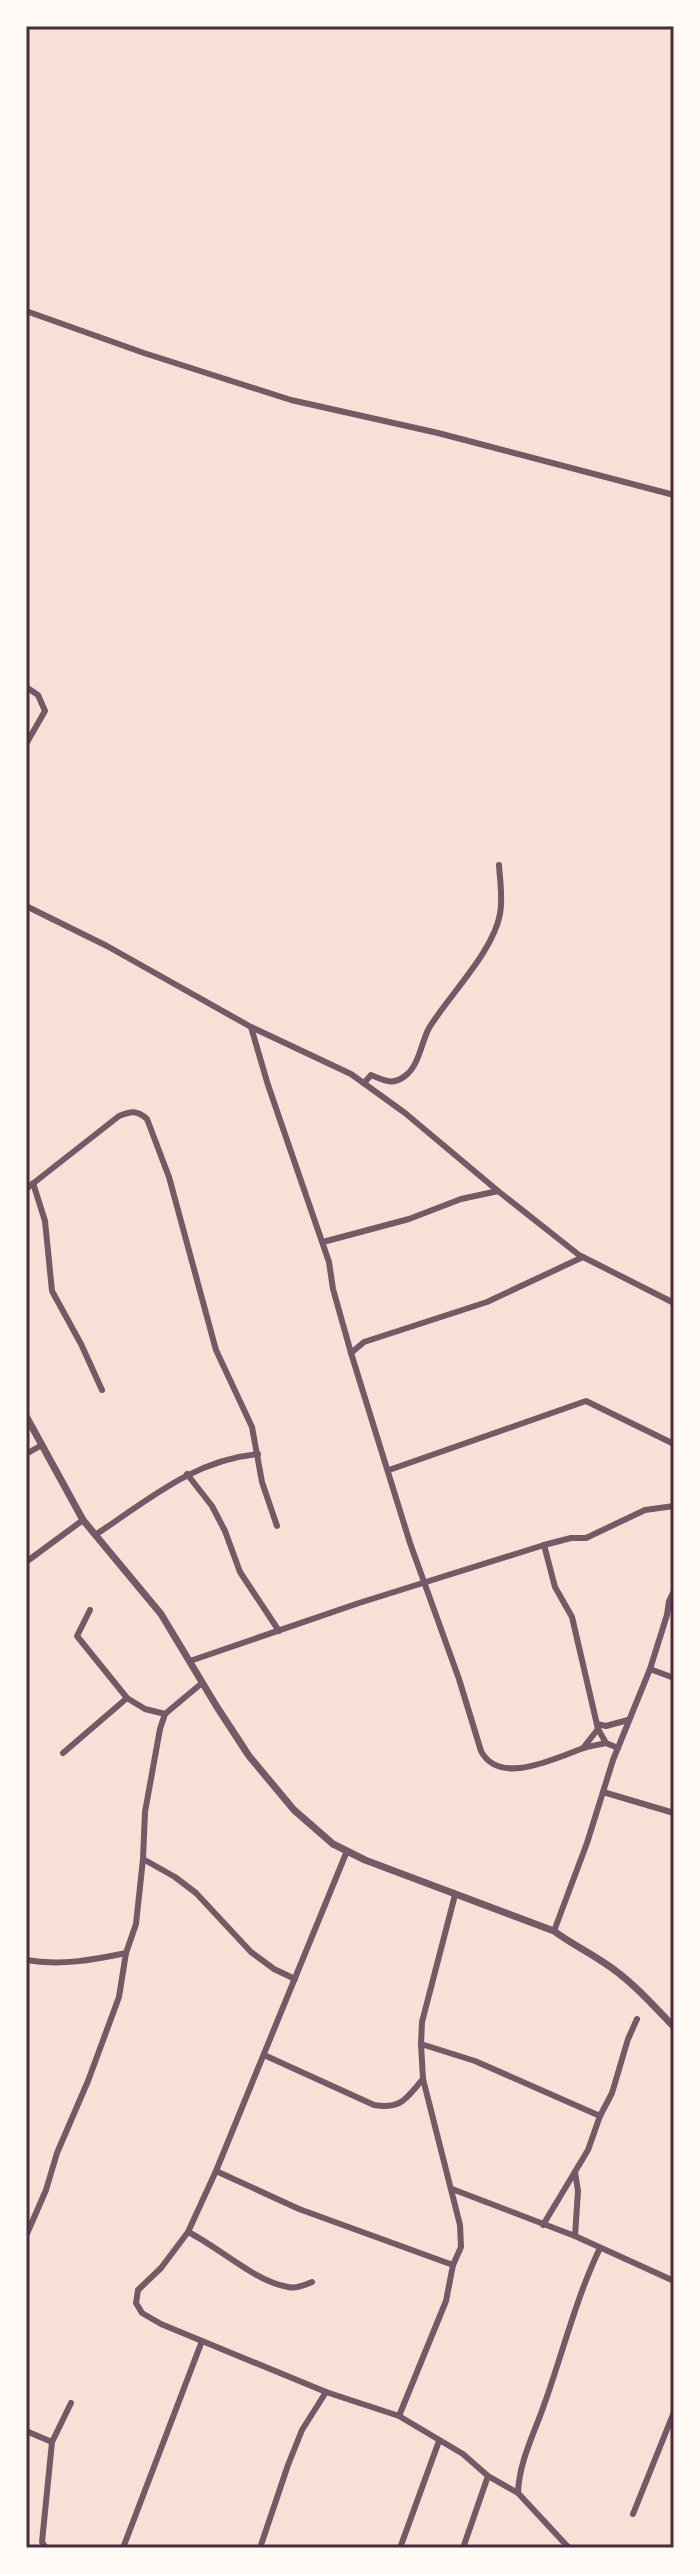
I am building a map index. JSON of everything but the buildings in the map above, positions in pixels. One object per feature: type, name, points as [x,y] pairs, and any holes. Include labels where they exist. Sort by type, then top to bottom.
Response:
[{"type":"street","points":[[26,311],[291,400],[438,433],[674,495]]},
{"type":"street","points":[[26,687],[38,695],[45,711],[26,744]]},
{"type":"street","points":[[364,1083],[371,1075],[388,1082],[408,1075],[431,1025],[491,940],[500,914],[499,865]]},
{"type":"street","points":[[26,906],[107,946],[251,1027],[351,1074],[405,1113],[583,1257],[674,1303]]},
{"type":"street","points":[[251,1027],[323,1242],[351,1353],[486,1760],[495,1766],[517,1768],[606,1743],[618,1748]]},
{"type":"street","points":[[26,1189],[119,1116],[130,1111],[140,1112],[147,1119],[169,1177],[216,1350],[252,1427],[262,1482],[277,1526]]},
{"type":"street","points":[[33,1183],[45,1221],[52,1291],[102,1390]]},
{"type":"street","points":[[323,1242],[409,1219],[461,1199],[498,1191]]},
{"type":"street","points":[[351,1353],[364,1342],[487,1302],[583,1257]]},
{"type":"street","points":[[389,1470],[586,1401],[674,1444]]},
{"type":"street","points":[[26,1416],[83,1520],[161,1614],[249,1756],[294,1810],[333,1844],[347,1851],[554,1931],[627,1980],[674,2027]]},
{"type":"street","points":[[26,1454],[42,1445]]},
{"type":"street","points":[[95,1535],[160,1489],[187,1474],[225,1459],[258,1454]]},
{"type":"street","points":[[187,1474],[212,1506],[240,1572],[279,1631]]},
{"type":"street","points":[[190,1661],[544,1545],[571,1538],[586,1538],[645,1510],[674,1506]]},
{"type":"street","points":[[26,1562],[83,1520]]},
{"type":"street","points":[[544,1545],[555,1587],[572,1617],[597,1727],[606,1743]]},
{"type":"street","points":[[554,1931],[628,1720],[650,1669],[674,1591]]},
{"type":"street","points":[[90,1610],[77,1636],[127,1698],[145,1709],[165,1714]]},
{"type":"street","points":[[650,1669],[674,1678]]},
{"type":"street","points":[[26,2236],[119,1997],[126,1953],[136,1924],[145,1812],[165,1714],[202,1683]]},
{"type":"street","points":[[63,1753],[127,1698]]},
{"type":"street","points":[[583,1748],[597,1727],[628,1720]]},
{"type":"street","points":[[603,1792],[674,1813]]},
{"type":"street","points":[[347,1851],[188,2232],[161,2268],[138,2290],[136,2303],[142,2313],[161,2324],[326,2392],[399,2416],[463,2454],[488,2476],[518,2493],[569,2548]]},
{"type":"street","points":[[143,1859],[185,1885],[219,1916],[251,1952],[274,1969],[295,1979]]},
{"type":"street","points":[[399,2416],[446,2301],[453,2265],[461,2247],[462,2237],[452,2189],[423,2079],[421,2044],[422,2022],[455,1895]]},
{"type":"street","points":[[26,1960],[57,1963],[90,1961],[126,1953]]},
{"type":"street","points":[[543,2225],[588,2150],[612,2093],[637,2019]]},
{"type":"street","points":[[421,2044],[475,2061],[600,2116]]},
{"type":"street","points":[[264,2055],[363,2100],[387,2107],[402,2102],[423,2079]]},
{"type":"street","points":[[216,2171],[299,2209],[453,2265]]},
{"type":"street","points":[[575,2172],[578,2191],[575,2236]]},
{"type":"street","points":[[452,2189],[575,2236],[674,2281]]},
{"type":"street","points":[[188,2232],[248,2270],[282,2285],[297,2287],[312,2282]]},
{"type":"street","points":[[518,2493],[519,2472],[582,2288],[600,2248]]},
{"type":"street","points":[[123,2548],[202,2341]]},
{"type":"street","points":[[260,2548],[302,2430],[326,2392]]},
{"type":"street","points":[[46,2548],[42,2542],[52,2442],[71,2403]]},
{"type":"street","points":[[633,2514],[674,2412]]},
{"type":"street","points":[[26,2431],[52,2442]]},
{"type":"street","points":[[400,2548],[439,2441]]},
{"type":"street","points":[[463,2548],[488,2476]]}]
